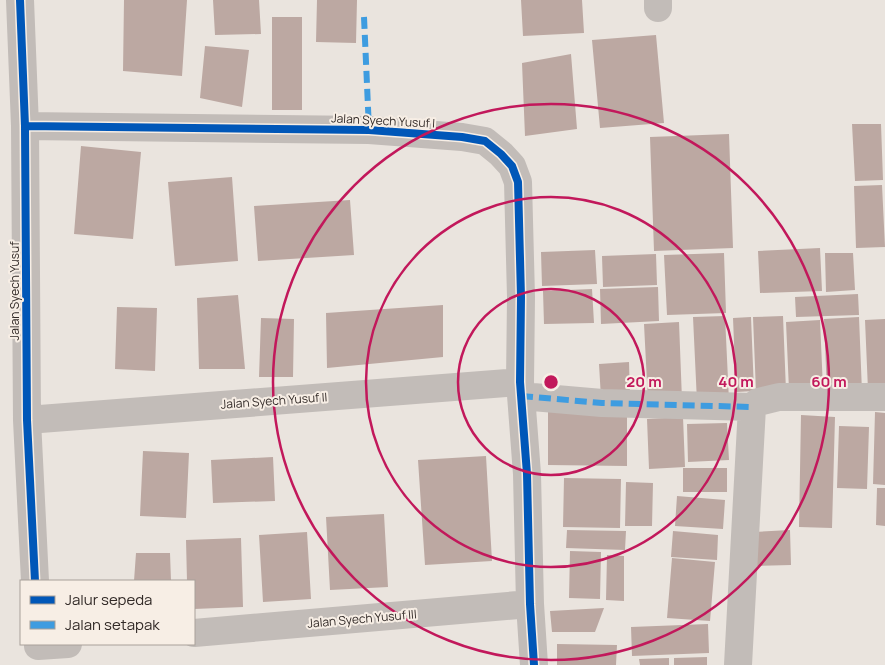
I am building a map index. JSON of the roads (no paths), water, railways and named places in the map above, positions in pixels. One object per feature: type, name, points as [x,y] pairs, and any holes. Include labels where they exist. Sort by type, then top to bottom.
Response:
[{"type":"street","name":"Jalan Syech Yusuf","points":[[20,0],[25,126],[27,420],[35,580]]},
{"type":"street","name":"Jalan Syech Yusuf I","points":[[25,126],[369,130],[462,137],[485,141],[501,154],[512,166],[518,182],[521,389],[527,474],[530,604],[534,665]]},
{"type":"street","name":"Jalan Syech Yusuf II","points":[[27,420],[521,389],[596,403],[752,407]]},
{"type":"street","points":[[738,665],[752,407],[758,402],[779,397],[885,397]]},
{"type":"street","name":"Jalan Syech Yusuf III","points":[[195,633],[530,604]]},
{"type":"street","points":[[38,652],[64,645]]}]
